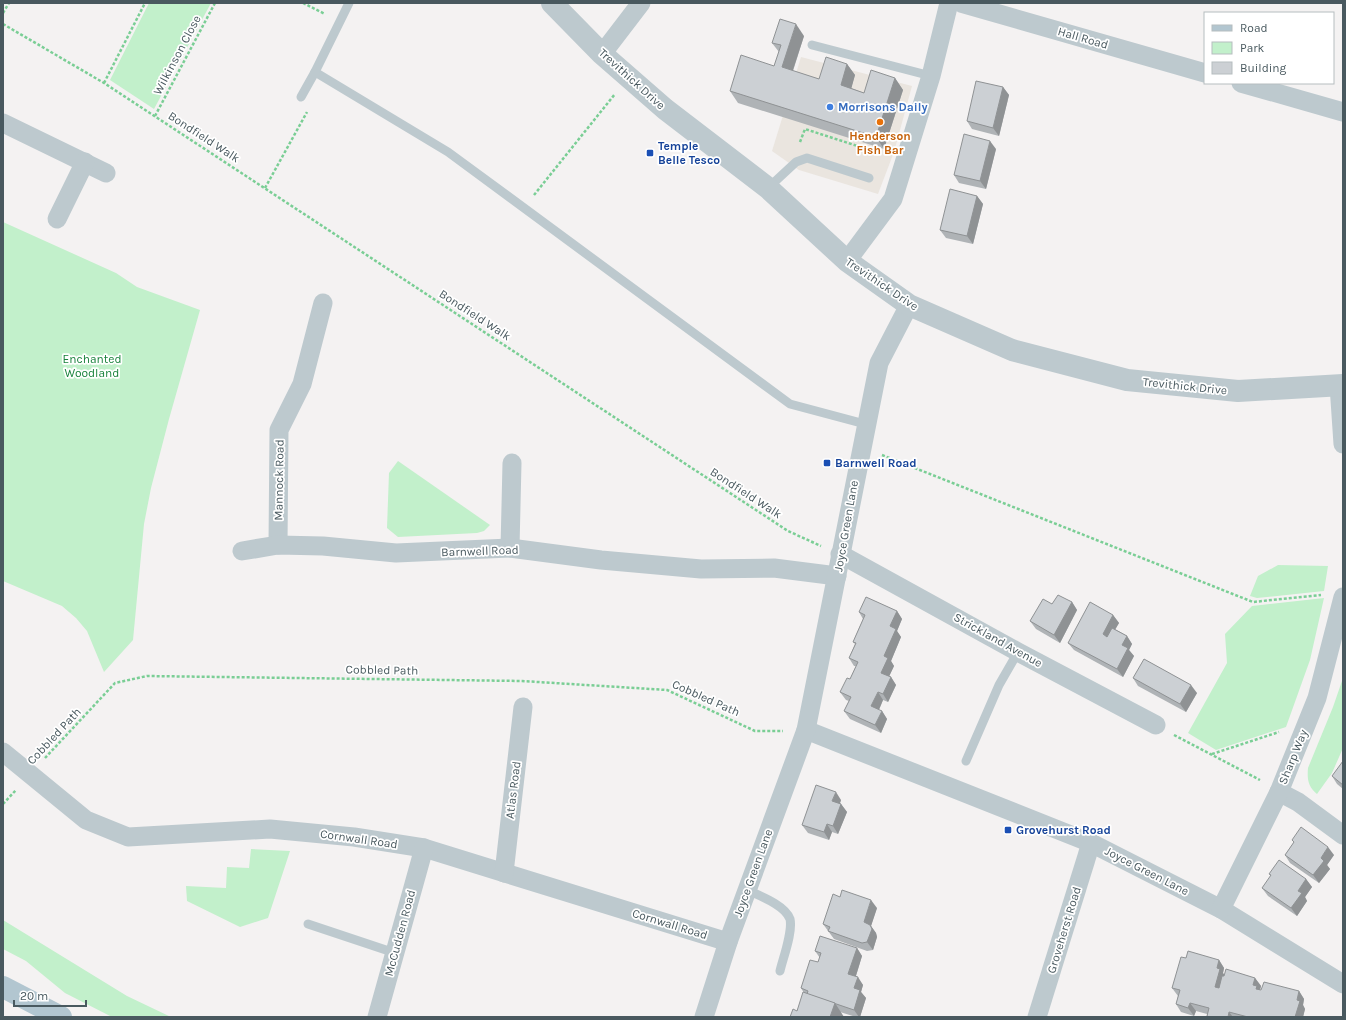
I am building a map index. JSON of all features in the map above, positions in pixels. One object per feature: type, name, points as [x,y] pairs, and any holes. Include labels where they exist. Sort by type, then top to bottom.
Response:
[{"type":"main road","points":[[3,987],[61,1017]]},
{"type":"street","name":"Trevithick Drive","points":[[552,3],[602,54],[665,109],[768,188],[846,261],[909,305],[1012,350],[1126,380],[1238,391],[1341,385]]},
{"type":"street","points":[[602,54],[641,3]]},
{"type":"street","points":[[846,261],[893,199],[931,76],[949,3]]},
{"type":"street","name":"Hall Road","points":[[961,3],[1204,73]]},
{"type":"street","points":[[1245,84],[1343,112]]},
{"type":"street","points":[[3,123],[106,173]]},
{"type":"street","points":[[57,219],[84,162]]},
{"type":"street","name":"Mannock Road","points":[[278,544],[279,430],[302,384],[323,303]]},
{"type":"street","name":"Joyce Green Lane","points":[[704,1017],[728,942],[806,730],[878,363],[909,305]]},
{"type":"street","points":[[1341,385],[1343,444]]},
{"type":"street","points":[[510,548],[512,463]]},
{"type":"street","name":"Barnwell Road","points":[[242,551],[278,544],[323,546],[396,553],[430,553],[510,548],[600,560],[693,568],[774,568],[837,576]]},
{"type":"street","name":"Strickland Avenue","points":[[840,554],[1018,652],[1156,725]]},
{"type":"street","name":"Sharp Way","points":[[1221,909],[1279,792],[1317,698],[1343,597]]},
{"type":"street","name":"Atlas Road","points":[[504,873],[523,707]]},
{"type":"street","name":"Joyce Green Lane","points":[[806,730],[1091,843],[1221,909],[1343,984]]},
{"type":"street","name":"Cornwall Road","points":[[3,752],[86,820],[128,837],[270,829],[354,837],[424,848],[728,942]]},
{"type":"street","points":[[1279,792],[1298,802],[1343,835]]},
{"type":"street","name":"Groveherst Road","points":[[1037,1017],[1091,843]]},
{"type":"street","name":"McCudden Road","points":[[377,1017],[424,848]]},
{"type":"lane","points":[[301,98],[349,3]]},
{"type":"lane","points":[[812,45],[931,76]]},
{"type":"lane","points":[[315,72],[448,152],[790,404],[865,424]]},
{"type":"lane","points":[[768,188],[796,162],[807,158],[869,178]]},
{"type":"lane","points":[[966,761],[999,685],[1018,652]]},
{"type":"lane","points":[[747,890],[772,901],[783,910],[790,919],[790,930],[780,971]]},
{"type":"lane","points":[[308,924],[395,953]]},
{"type":"path","points":[[3,13],[10,3]]},
{"type":"path","points":[[104,83],[145,3]]},
{"type":"path","name":"Wilkinson Close","points":[[155,116],[215,3]]},
{"type":"path","points":[[302,3],[340,22]]},
{"type":"path","name":"Bondfield Walk","points":[[3,24],[104,83],[788,531],[840,554]]},
{"type":"path","points":[[523,208],[628,77]]},
{"type":"path","points":[[265,188],[312,103],[301,98]]},
{"type":"path","points":[[796,162],[798,149],[805,129],[879,153]]},
{"type":"path","points":[[861,447],[1253,602],[1324,595]]},
{"type":"path","name":"Cobbled Path","points":[[3,804],[115,683],[147,676],[522,681],[667,690],[755,731],[806,730]]},
{"type":"path","points":[[1211,754],[1306,723]]},
{"type":"path","points":[[1156,725],[1267,783],[1279,792]]},
{"type":"shaded area","points":[[801,57],[912,86],[894,152],[878,194],[799,170],[772,151]]},
{"type":"green space","points":[[149,3],[211,3],[154,109],[110,80]]},
{"type":"green space","name":"Enchanted Woodland","points":[[3,222],[116,273],[137,287],[200,310],[151,488],[144,524],[133,640],[104,672],[87,631],[76,618],[62,606],[3,581]]},
{"type":"green space","points":[[398,461],[490,525],[484,531],[477,533],[398,537],[387,528],[389,473]]},
{"type":"green space","points":[[1278,565],[1328,566],[1324,591],[1257,598],[1250,596],[1258,576]]},
{"type":"green space","points":[[1324,598],[1310,660],[1286,727],[1216,750],[1188,733],[1227,663],[1225,634],[1252,606]]},
{"type":"green space","points":[[1343,678],[1343,748],[1332,773],[1317,794],[1312,789],[1309,782],[1308,768]]},
{"type":"green space","points":[[251,849],[290,851],[268,918],[240,927],[187,901],[186,886],[226,888],[227,867],[249,868]]},
{"type":"green space","points":[[3,920],[127,996],[171,1017],[112,1017],[65,993],[26,961],[3,949]]},
{"type":"building","points":[[780,19],[796,24],[782,67],[819,79],[826,57],[847,64],[841,85],[864,93],[871,70],[895,78],[876,137],[730,91],[741,55],[774,66],[781,45],[772,43]]},
{"type":"building","points":[[976,81],[1003,87],[993,128],[967,121]]},
{"type":"building","points":[[964,134],[990,141],[980,181],[954,175]]},
{"type":"building","points":[[950,189],[977,196],[967,236],[940,230]]},
{"type":"building","points":[[1058,595],[1072,602],[1054,635],[1030,621],[1043,599],[1052,604]]},
{"type":"building","points":[[866,597],[897,611],[890,626],[896,629],[884,656],[888,658],[881,673],[891,677],[883,694],[878,692],[871,706],[882,711],[875,725],[844,711],[851,697],[840,692],[847,678],[850,679],[858,662],[849,658],[856,643],[853,642],[865,615],[859,612]]},
{"type":"building","points":[[1090,602],[1113,615],[1103,634],[1107,637],[1112,628],[1127,636],[1122,645],[1128,648],[1117,669],[1068,643]]},
{"type":"building","points":[[1144,659],[1191,685],[1180,704],[1133,678]]},
{"type":"building","points":[[1343,761],[1343,785],[1332,776]]},
{"type":"building","points":[[816,785],[836,792],[832,801],[841,804],[833,826],[827,824],[824,832],[802,825]]},
{"type":"building","points":[[1301,827],[1328,847],[1321,858],[1324,861],[1313,875],[1285,855],[1294,842],[1292,840]]},
{"type":"building","points":[[1279,860],[1306,879],[1298,891],[1302,893],[1291,908],[1262,888],[1271,875],[1269,874]]},
{"type":"building","points":[[842,890],[871,900],[864,922],[870,925],[872,929],[867,942],[862,943],[828,931],[830,927],[823,924],[833,894],[840,897]]},
{"type":"building","points":[[820,936],[857,948],[848,974],[858,977],[854,988],[860,990],[854,1010],[807,994],[808,991],[801,988],[810,960],[818,962],[821,953],[815,951]]},
{"type":"building","points":[[1188,951],[1219,960],[1217,968],[1220,969],[1215,987],[1219,988],[1222,976],[1224,976],[1226,969],[1255,978],[1253,985],[1257,986],[1256,989],[1261,990],[1264,982],[1299,991],[1297,1000],[1300,1001],[1295,1017],[1248,1017],[1229,1012],[1228,1017],[1210,1017],[1207,1016],[1209,1008],[1190,1003],[1188,1008],[1176,1004],[1180,990],[1172,988],[1181,957],[1186,958]]},
{"type":"building","points":[[803,992],[835,1003],[830,1017],[790,1017],[793,1009],[797,1011]]},
{"type":"place","name":"Morrisons Daily","points":[[830,107]]},
{"type":"place","name":"Henderson Fish Bar","points":[[880,122]]},
{"type":"place","name":"Temple Belle Tesco","points":[[650,153]]},
{"type":"place","name":"Barnwell Road","points":[[827,463]]},
{"type":"place","name":"Grovehurst Road","points":[[1008,830]]}]
